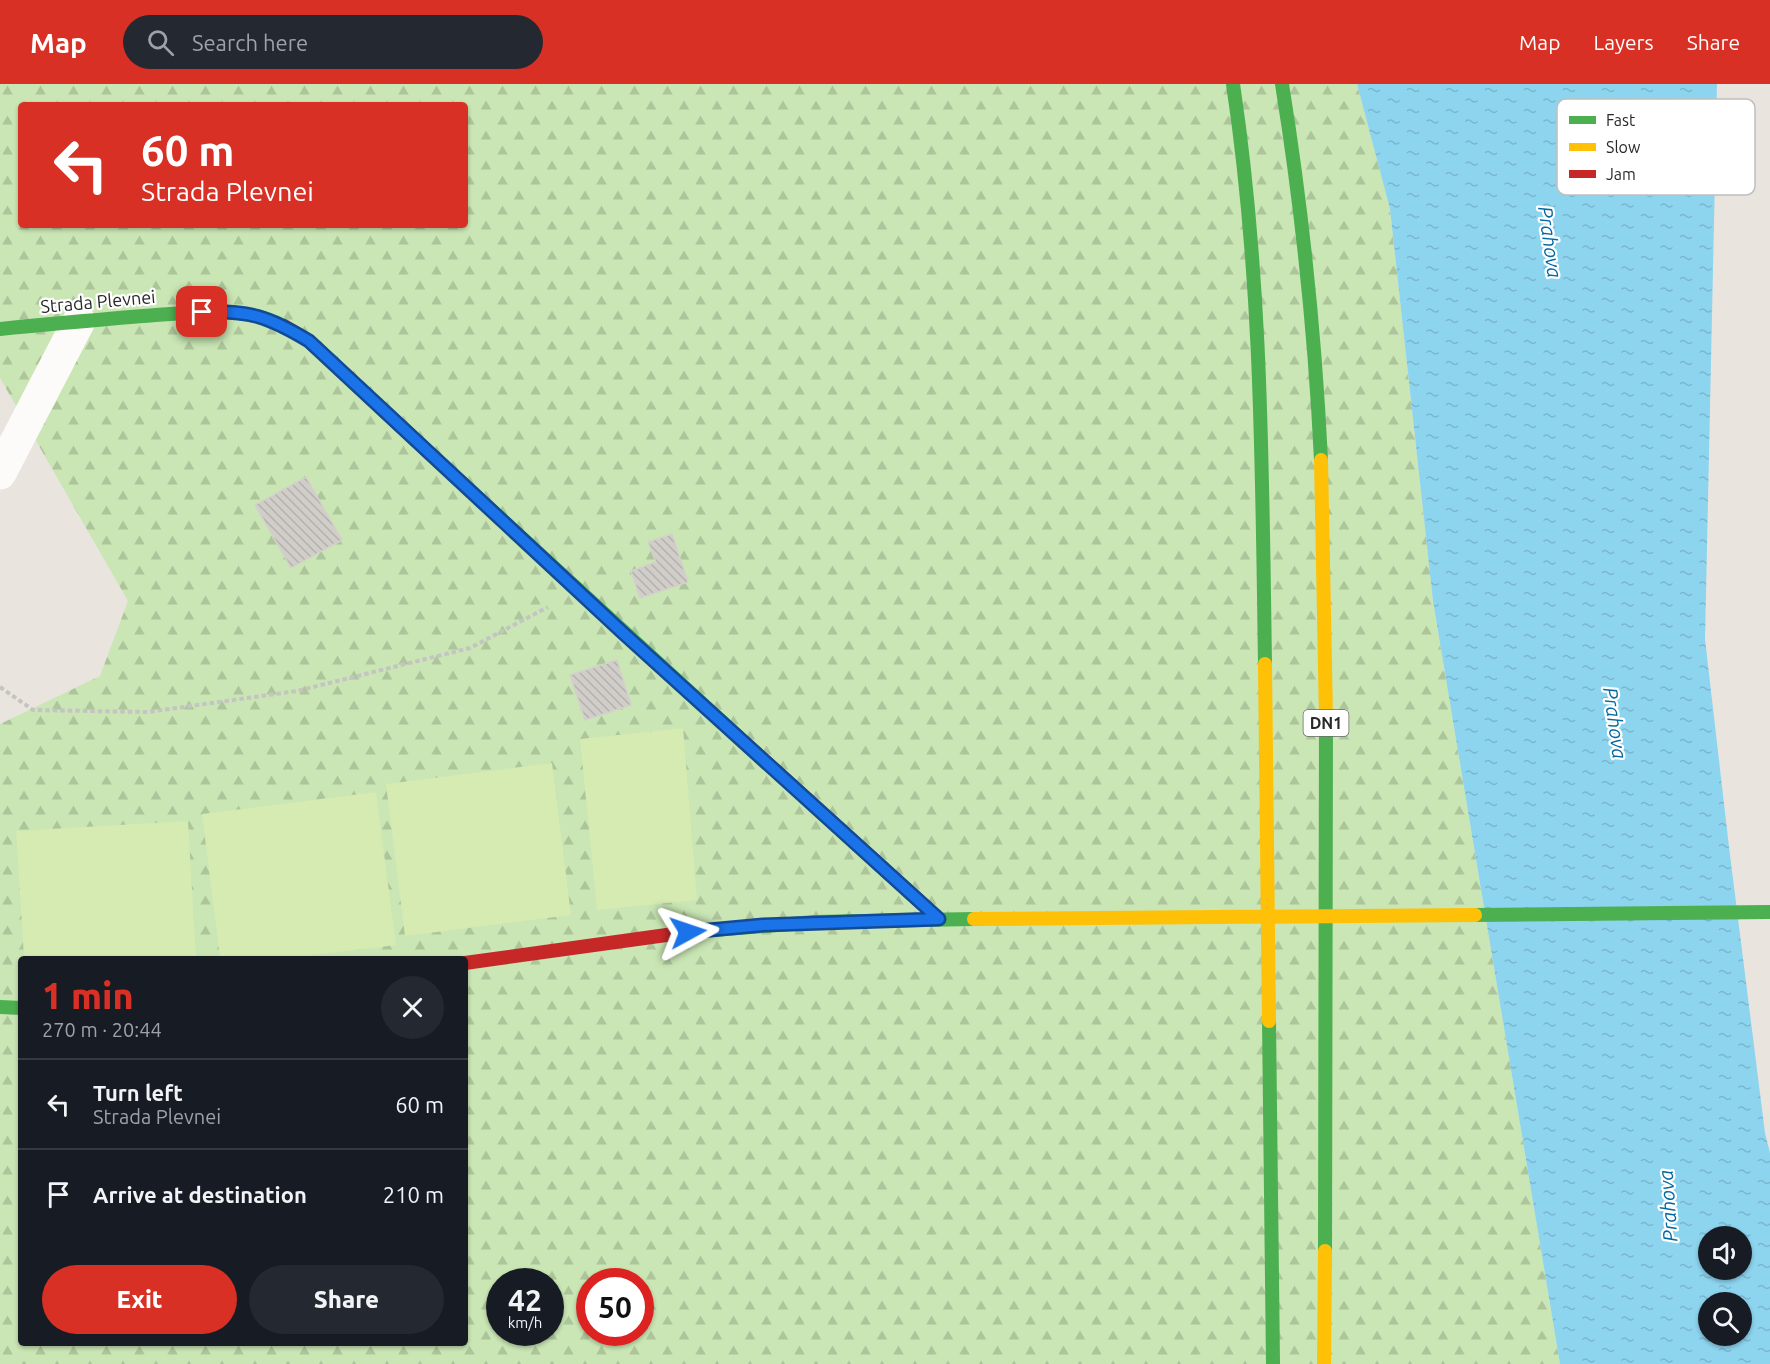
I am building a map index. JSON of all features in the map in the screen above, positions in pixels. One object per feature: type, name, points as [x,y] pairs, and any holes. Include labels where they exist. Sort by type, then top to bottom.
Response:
[{"type":"main road","points":[[1233,84],[1245,176],[1258,322],[1267,812],[1273,1364]]},
{"type":"main road","name":"DN1","points":[[1282,84],[1296,167],[1307,265],[1321,433],[1326,711],[1327,1039],[1324,1364]]},
{"type":"main road","name":"Strada Plevnei","points":[[0,329],[221,311],[253,314],[282,325],[309,341],[578,591],[939,919]]},
{"type":"main road","points":[[468,963],[618,939],[837,921],[1128,920],[1770,912]]},
{"type":"main road","points":[[0,1007],[18,1008]]},
{"type":"street","points":[[0,473],[79,321]]},
{"type":"path","points":[[0,687],[33,710],[147,712],[297,691],[470,648],[578,591]]},
{"type":"green space","points":[[0,84],[1357,84],[1390,209],[1433,601],[1560,1364],[0,1364],[0,724],[100,676],[128,601],[0,378]]},
{"type":"green space","points":[[683,728],[697,900],[597,910],[580,739]]},
{"type":"green space","points":[[552,763],[571,915],[405,936],[386,784]]},
{"type":"green space","points":[[376,792],[396,945],[305,956],[220,956],[202,814]]},
{"type":"green space","points":[[188,821],[196,956],[24,956],[16,831]]},
{"type":"water","name":"Prahova","points":[[1357,84],[1717,84],[1717,99],[1557,99],[1557,195],[1715,195],[1705,639],[1765,1133],[1770,1153],[1770,1364],[1560,1364],[1433,601],[1390,209]]},
{"type":"building","points":[[306,477],[342,540],[291,568],[255,505]]},
{"type":"building","points":[[672,534],[688,582],[640,598],[631,571],[656,562],[648,542]]},
{"type":"building","points":[[617,660],[631,705],[585,720],[570,675]]},
{"type":"traffic: fast","points":[[1233,84],[1250,229],[1259,373],[1265,664]]},
{"type":"traffic: fast","points":[[1282,84],[1307,272],[1321,460]]},
{"type":"traffic: fast","points":[[0,329],[197,312],[233,312],[267,319],[284,326]]},
{"type":"traffic: fast","points":[[438,461],[744,742]]},
{"type":"traffic: fast","points":[[1325,1251],[1326,718]]},
{"type":"traffic: fast","points":[[1475,915],[1770,912]]},
{"type":"traffic: fast","points":[[688,932],[815,922],[974,919]]},
{"type":"traffic: fast","points":[[0,1007],[18,1008]]},
{"type":"traffic: fast","points":[[1269,1021],[1273,1364]]},
{"type":"traffic: slow","points":[[1321,460],[1326,718]]},
{"type":"traffic: slow","points":[[1265,664],[1269,1021]]},
{"type":"traffic: slow","points":[[974,919],[1475,915]]},
{"type":"traffic: slow","points":[[1324,1364],[1325,1251]]},
{"type":"traffic: jam","points":[[284,326],[309,341],[438,461]]},
{"type":"traffic: jam","points":[[744,742],[939,919]]},
{"type":"traffic: jam","points":[[468,963],[688,932]]},
{"type":"route","points":[[202,312],[253,314],[282,325],[309,341],[622,632],[939,919],[837,921],[688,932]]}]
